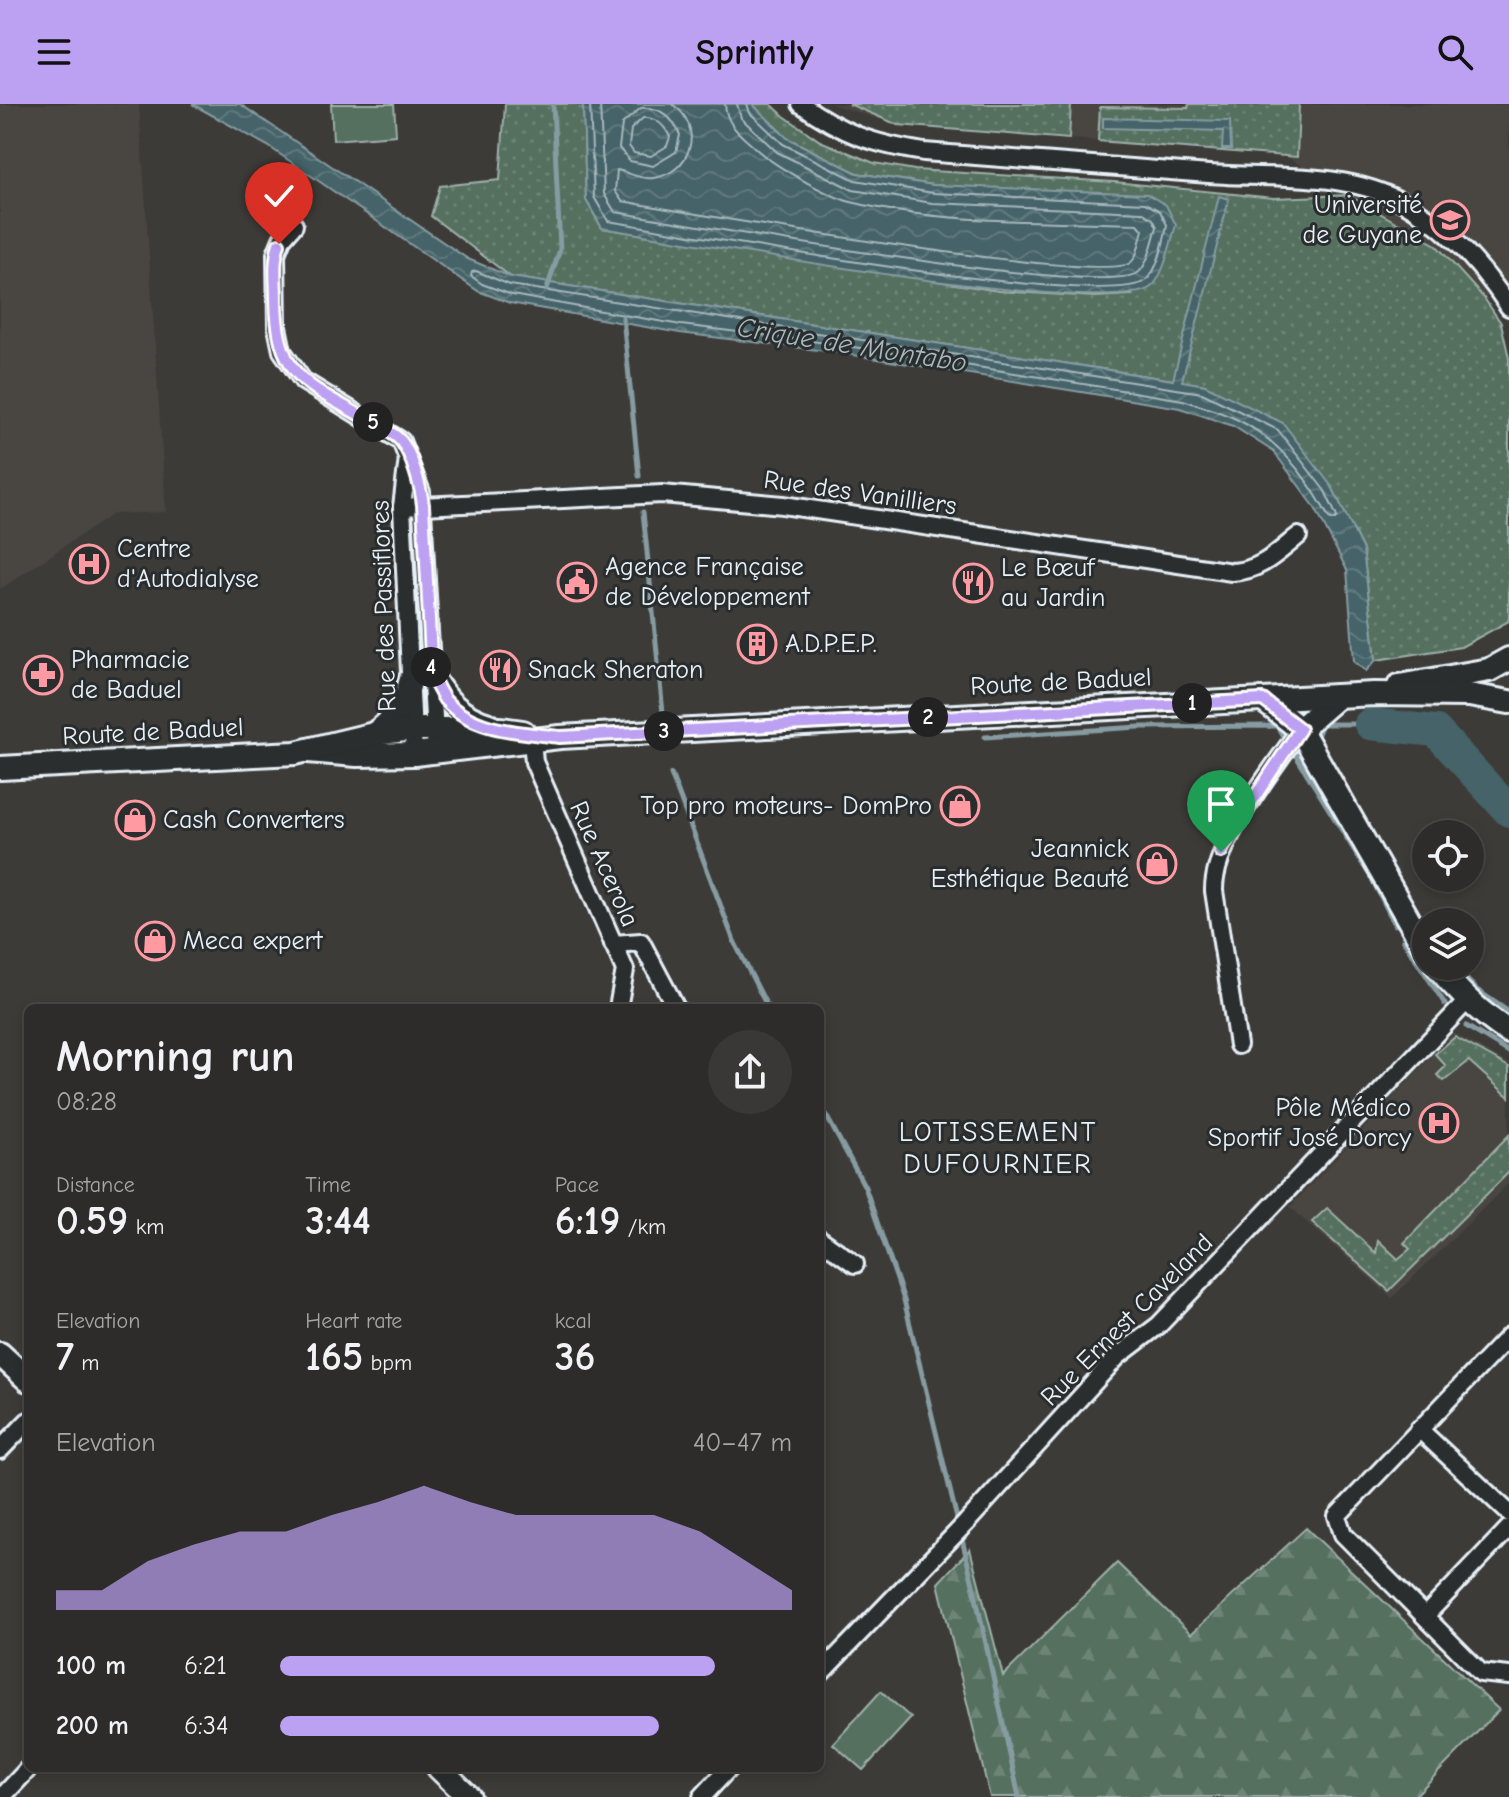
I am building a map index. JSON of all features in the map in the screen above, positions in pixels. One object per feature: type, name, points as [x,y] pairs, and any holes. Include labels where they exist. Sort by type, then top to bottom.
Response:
[{"type":"main road","name":"Route de Baduel","points":[[1374,694],[1413,682],[1489,670],[1509,659]]},
{"type":"main road","points":[[374,734],[391,721],[422,678],[470,720],[501,729]]},
{"type":"main road","name":"Route de Baduel","points":[[0,768],[308,751],[357,755],[425,753],[560,737],[1374,694],[1469,695],[1509,702]]},
{"type":"main road","points":[[1300,729],[1338,696]]},
{"type":"main road","points":[[1263,700],[1300,729],[1412,925]]},
{"type":"main road","name":"Route de Baduel","points":[[308,751],[374,734],[424,728],[501,729],[560,737]]},
{"type":"main road","points":[[1450,980],[1489,1019],[1509,1032]]},
{"type":"main road","points":[[443,1772],[469,1797]]},
{"type":"street","points":[[801,104],[830,125],[879,145],[924,152],[1215,174],[1330,179],[1363,186],[1406,204],[1454,240],[1491,280],[1509,307]]},
{"type":"street","name":"Rue des Passiflores","points":[[294,225],[282,239],[276,254],[277,327],[282,351],[303,381],[401,441],[417,479],[423,505],[425,753]]},
{"type":"street","name":"Rue des Passiflores","points":[[408,457],[402,507],[422,678]]},
{"type":"street","name":"Rue des Vanilliers","points":[[402,507],[662,494],[783,505],[1232,572],[1263,564],[1298,536]]},
{"type":"street","points":[[1238,1045],[1214,891],[1216,866],[1231,833],[1300,729]]},
{"type":"street","name":"Rue Acerola","points":[[532,740],[534,762],[625,970],[619,1004]]},
{"type":"street","points":[[613,944],[641,942],[674,1004]]},
{"type":"street","name":"Rue Ernest Caveland","points":[[824,1670],[966,1523],[1117,1357],[1159,1325],[1468,1000]]},
{"type":"street","points":[[824,1242],[855,1264]]},
{"type":"street","points":[[1506,1676],[1481,1673],[1343,1534],[1337,1516],[1509,1336]]},
{"type":"street","points":[[0,1450],[24,1425]]},
{"type":"street","points":[[1419,1429],[1509,1513]]},
{"type":"street","points":[[1425,1616],[1509,1528]]},
{"type":"street","points":[[2,1797],[25,1772]]},
{"type":"street","points":[[702,1797],[725,1772]]},
{"type":"shaded area","points":[[0,104],[139,104],[166,512],[113,514],[0,589]]},
{"type":"shaded area","name":"Université de Guyane","points":[[831,104],[1509,104],[1509,285],[1484,298],[1436,245],[1285,156],[898,125]]},
{"type":"shaded area","name":"Pôle Médico Sportif José Dorcy","points":[[1453,1033],[1509,1064],[1509,1183],[1392,1298],[1290,1207]]},
{"type":"green space","points":[[331,104],[394,104],[396,135],[333,140]]},
{"type":"green space","points":[[505,104],[583,104],[586,200],[602,228],[999,291],[1095,297],[1132,295],[1022,191],[933,185],[857,173],[787,138],[752,104],[771,104],[820,141],[874,163],[915,170],[1114,182],[1274,198],[1348,195],[1436,245],[1484,298],[1501,323],[1509,358],[1509,621],[1461,647],[1376,660],[1363,550],[1332,487],[1205,385],[511,277],[431,216],[440,186],[500,180]]},
{"type":"green space","points":[[849,104],[1071,104],[1069,139],[898,125]]},
{"type":"green space","points":[[1189,104],[1299,104],[1297,157],[1098,141],[1100,107],[1188,108]]},
{"type":"green space","points":[[1455,1037],[1509,1067],[1509,1097],[1469,1061],[1444,1081],[1437,1075],[1446,1066],[1435,1054]]},
{"type":"green space","points":[[1509,1135],[1509,1172],[1389,1291],[1312,1222],[1327,1208],[1376,1253],[1378,1240],[1398,1259],[1410,1249],[1404,1243]]},
{"type":"green space","points":[[1306,1528],[1499,1710],[1414,1797],[990,1797],[938,1583],[970,1549],[1003,1676],[1117,1563],[1191,1634]]},
{"type":"green space","points":[[881,1691],[911,1718],[863,1770],[833,1744]]},
{"type":"water","points":[[192,104],[240,104],[468,259],[511,277],[1173,380],[1219,196],[1229,199],[1182,381],[1205,385],[1283,423],[1332,487],[1363,550],[1376,660],[1366,671],[1354,661],[1347,570],[1314,506],[1274,452],[1233,426],[1180,408],[834,352],[680,333],[510,303],[478,291],[268,146]]},
{"type":"water","points":[[583,104],[752,104],[787,138],[857,173],[933,185],[1147,194],[1166,205],[1176,225],[1156,282],[1151,287],[1118,295],[1058,294],[889,275],[602,228],[586,200]]},
{"type":"water","points":[[1103,118],[1230,121],[1231,149],[1222,149],[1223,131],[1103,128]]},
{"type":"waterway","points":[[547,289],[560,249],[553,104]]},
{"type":"waterway","points":[[623,318],[639,476]]},
{"type":"waterway","points":[[643,512],[663,713]]},
{"type":"waterway","points":[[1315,741],[1322,724],[1370,724]]},
{"type":"waterway","name":"Crique de Montabo","points":[[1370,724],[1436,731],[1509,811]]},
{"type":"waterway","points":[[985,737],[1139,727],[1277,726],[1283,736]]},
{"type":"waterway","points":[[1293,751],[1372,879],[1395,925]]},
{"type":"waterway","points":[[671,774],[734,941],[766,1004]]},
{"type":"waterway","points":[[1403,940],[1445,1004]]},
{"type":"waterway","points":[[1467,980],[1509,1012]]},
{"type":"waterway","points":[[1466,1026],[1509,1052]]},
{"type":"waterway","points":[[824,1111],[865,1187],[904,1300],[975,1593],[1019,1797]]},
{"type":"place","name":"Université de Guyane","points":[[1450,220]]},
{"type":"place","name":"Centre d'Autodialyse","points":[[89,564]]},
{"type":"place","name":"Agence Française de Développement","points":[[577,582]]},
{"type":"place","name":"Le Bœuf au Jardin","points":[[973,583]]},
{"type":"place","name":"A.D.P.E.P.","points":[[757,644]]},
{"type":"place","name":"Snack Sheraton","points":[[500,670]]},
{"type":"place","name":"Pharmacie de Baduel","points":[[43,675]]},
{"type":"place","name":"Top pro moteurs- DomPro","points":[[960,806]]},
{"type":"place","name":"Cash Converters","points":[[135,820]]},
{"type":"place","name":"Jeannick Esthétique Beauté","points":[[1157,864]]},
{"type":"place","name":"Meca expert","points":[[155,941]]},
{"type":"place","name":"Pôle Médico Sportif José Dorcy","points":[[1439,1123]]},
{"type":"district","name":"LOTISSEMENT DUFOURNIER","points":[[998,1148]]},
{"type":"route","points":[[279,244],[276,258],[277,327],[282,351],[293,369],[308,385],[392,434],[405,448],[423,505],[432,677],[445,700],[470,720],[501,729],[560,737],[1263,700],[1300,729],[1221,852]]}]
